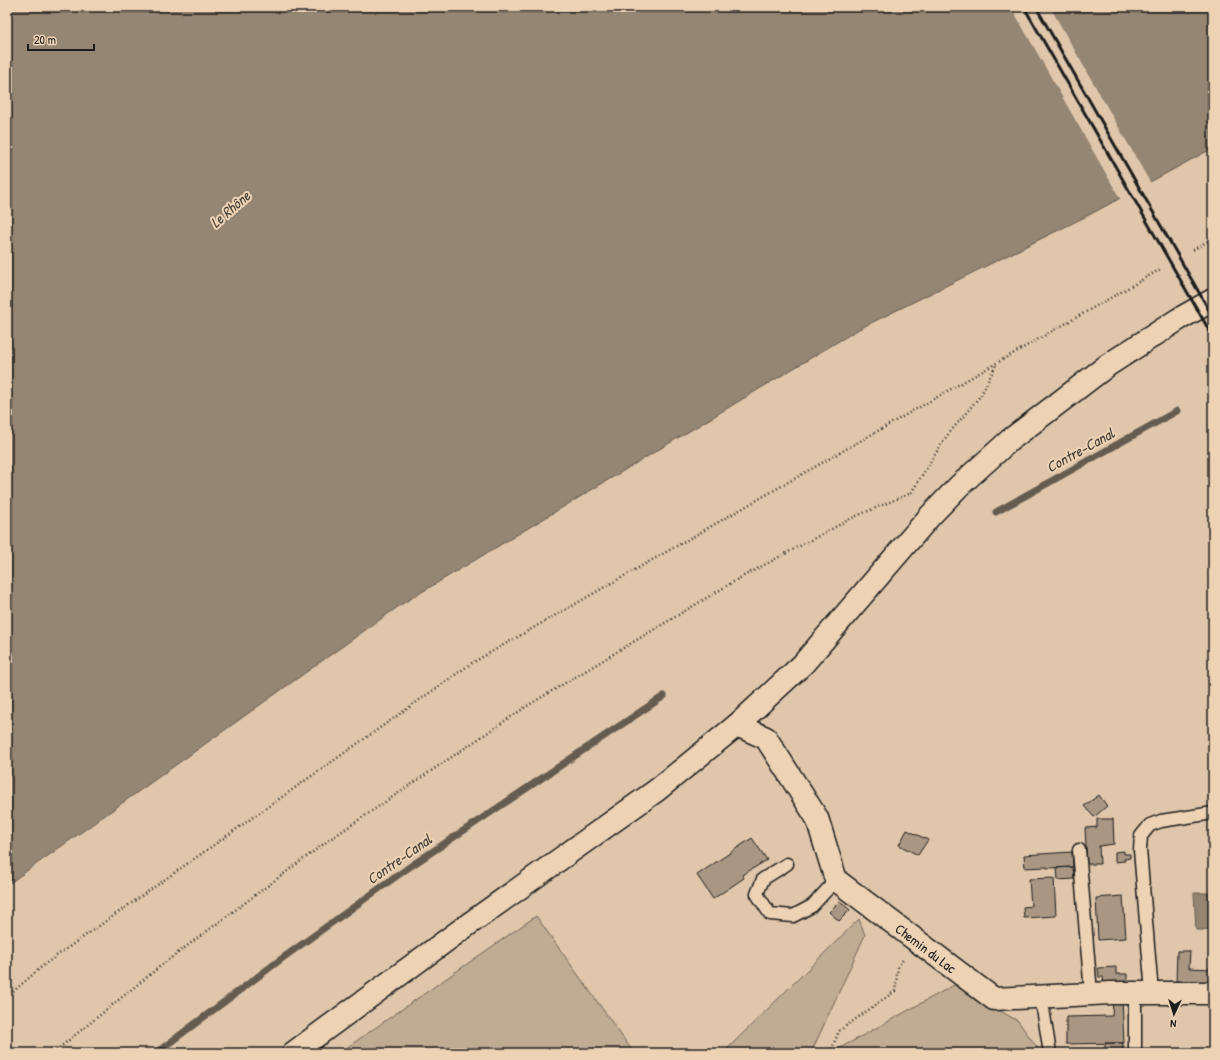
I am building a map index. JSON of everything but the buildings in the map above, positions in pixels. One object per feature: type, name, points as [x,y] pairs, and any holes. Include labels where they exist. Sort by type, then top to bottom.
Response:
[{"type":"main road","points":[[292,1053],[462,929],[657,790],[737,725],[803,664],[930,516],[960,485],[1010,440],[1108,365],[1179,319],[1213,300]]},
{"type":"main road","points":[[737,725],[766,738],[817,818],[836,880]]},
{"type":"main road","name":"Chemin du Lac","points":[[836,880],[994,999],[1091,994],[1213,993]]},
{"type":"lane","points":[[1135,1053],[1144,993],[1140,850],[1141,836],[1150,825],[1161,821],[1213,813]]},
{"type":"lane","points":[[1079,850],[1091,994]]},
{"type":"lane","points":[[787,864],[763,880],[758,894],[770,914],[793,916],[812,906],[836,880]]},
{"type":"lane","points":[[1041,996],[1050,1053]]},
{"type":"path","points":[[1193,250],[1213,238]]},
{"type":"path","points":[[7,997],[45,964],[472,663],[1161,269]]},
{"type":"path","points":[[53,1053],[163,964],[329,840],[528,706],[738,579],[854,517],[910,493],[946,437],[981,395],[997,363]]},
{"type":"path","points":[[830,1053],[840,1031],[895,991],[898,968],[915,940]]},
{"type":"shaded area","points":[[536,916],[634,1053],[339,1053]]},
{"type":"shaded area","points":[[859,919],[865,935],[811,1053],[723,1053]]},
{"type":"shaded area","points":[[954,985],[1018,1021],[1041,1053],[831,1053]]},
{"type":"water","name":"Le Rhône","points":[[7,7],[1213,7],[1213,148],[1091,214],[859,329],[402,604],[7,885]]},
{"type":"water","points":[[1194,893],[1210,893],[1212,930],[1196,930]]},
{"type":"pier","points":[[1011,7],[1050,7],[1151,184],[1121,200]]},
{"type":"waterway","name":"Contre-Canal","points":[[996,512],[1177,411]]},
{"type":"waterway","name":"Contre-Canal","points":[[156,1053],[284,957],[408,868],[664,696]]},
{"type":"railway","points":[[1024,7],[1213,337]]},
{"type":"railway","points":[[1036,7],[1213,317]]}]
